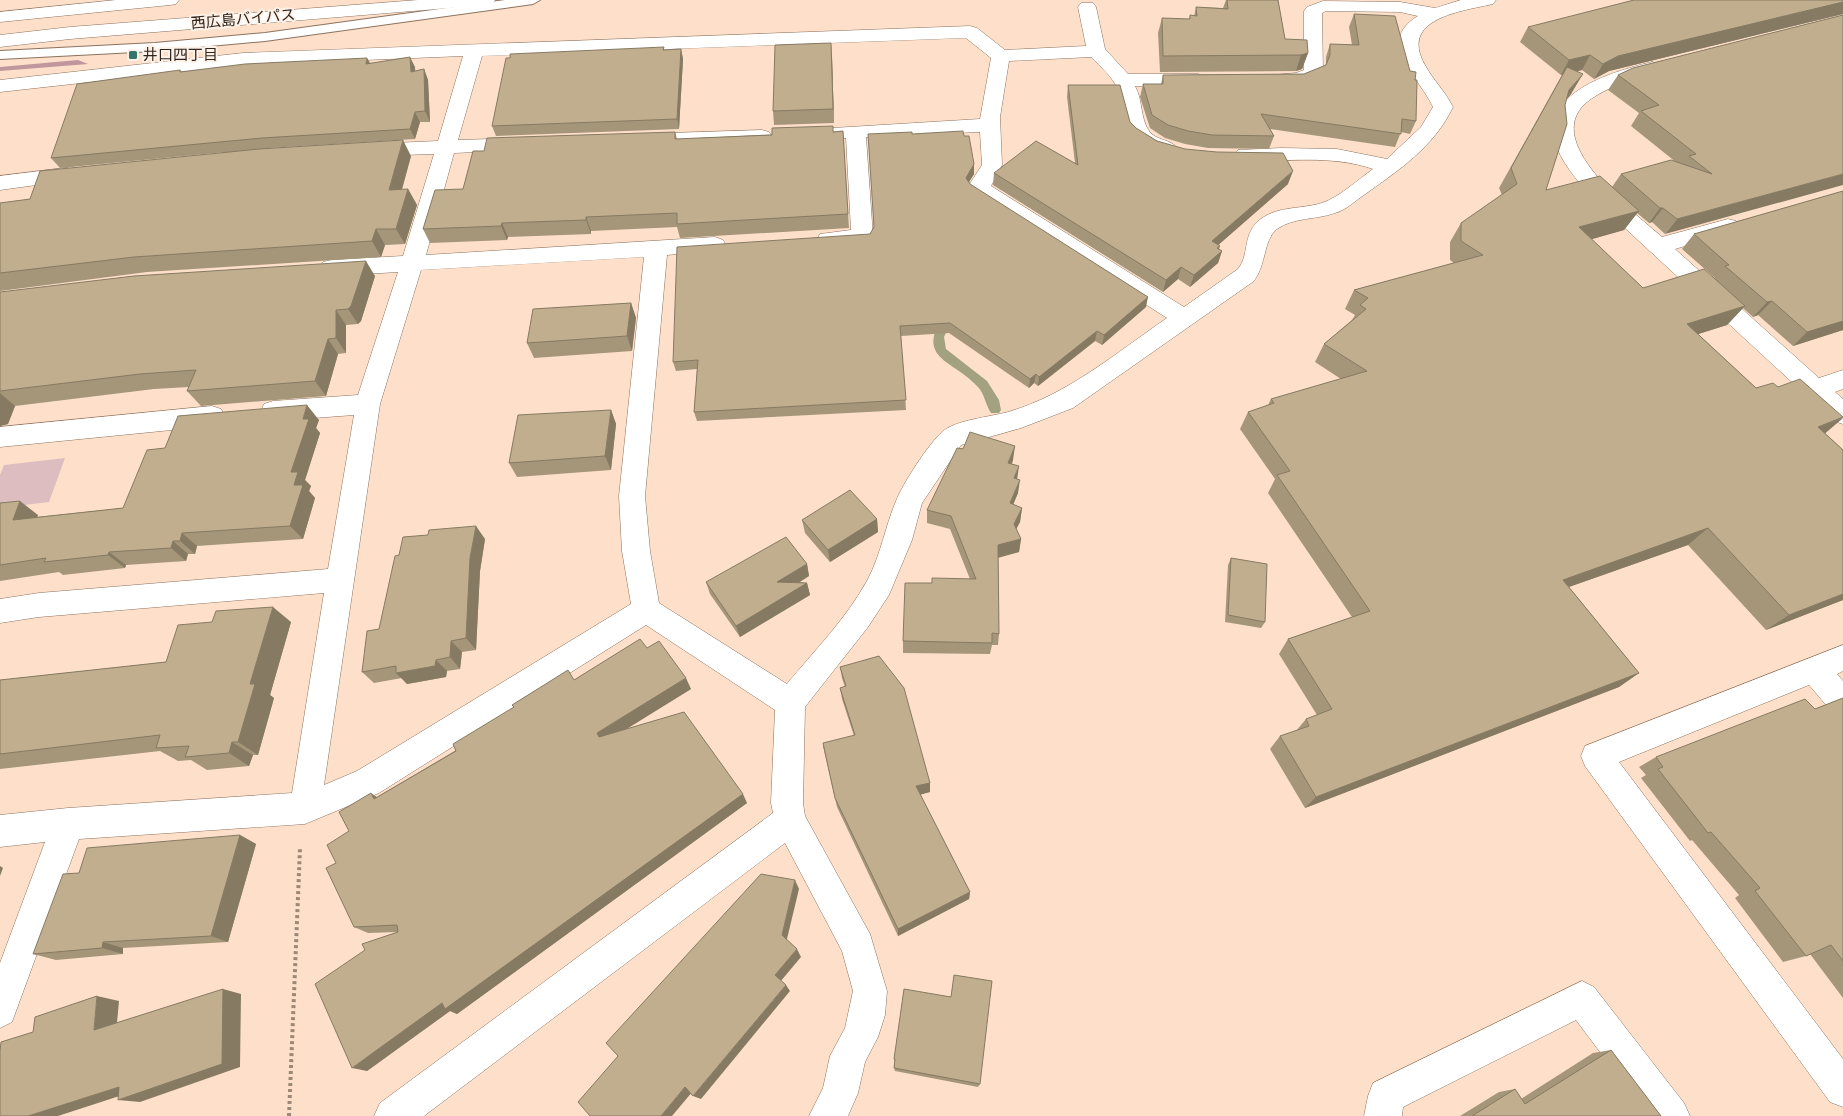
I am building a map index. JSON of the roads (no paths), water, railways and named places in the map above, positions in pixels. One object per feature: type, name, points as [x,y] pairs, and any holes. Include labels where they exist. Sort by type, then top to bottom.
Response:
[{"type":"main road","name":"西広島バイパス","points":[[0,17],[170,0]]},
{"type":"main road","name":"西広島バイパス","points":[[0,41],[80,32],[486,0]]},
{"type":"main road","points":[[828,1116],[840,1093],[848,1056],[860,1037],[867,1015],[870,991],[858,946],[790,820],[787,803],[790,703],[858,618],[879,586],[898,540],[909,501],[923,477],[952,438],[962,433],[1012,421],[1064,401],[1253,269],[1257,237],[1266,226],[1279,217],[1295,212],[1327,209],[1334,206],[1390,168],[1420,140],[1440,116],[1443,107],[1434,89],[1412,59],[1408,47],[1412,32],[1424,18],[1486,0]]},
{"type":"main road","points":[[1260,79],[1299,79],[1313,73],[1313,11],[1323,6],[1400,7],[1435,14]]},
{"type":"main road","points":[[1087,7],[1096,51],[1123,80],[1132,103],[1133,120],[1140,134],[1164,149],[1191,154]]},
{"type":"main road","points":[[1,87],[243,60],[970,32],[1001,56],[1096,51]]},
{"type":"main road","points":[[306,808],[368,404],[447,147],[474,51]]},
{"type":"main road","points":[[1001,56],[990,125],[994,157],[986,180],[978,188],[1184,318]]},
{"type":"main road","points":[[1672,63],[1616,77],[1587,91],[1572,103],[1565,118],[1563,134],[1568,152],[1578,170],[1595,189],[1843,414]]},
{"type":"main road","points":[[1123,80],[1220,80]]},
{"type":"main road","points":[[617,141],[990,125]]},
{"type":"main road","points":[[803,240],[862,237],[856,132]]},
{"type":"main road","points":[[349,151],[537,144]]},
{"type":"main road","points":[[1228,155],[1323,155],[1374,160],[1390,168]]},
{"type":"main road","points":[[0,183],[91,173]]},
{"type":"main road","points":[[1658,246],[1750,219]]},
{"type":"main road","points":[[314,270],[734,244]]},
{"type":"main road","points":[[656,249],[632,496],[636,551],[646,610],[790,703]]},
{"type":"main road","points":[[1815,389],[1843,379]]},
{"type":"main road","points":[[0,437],[77,428],[368,404]]},
{"type":"main road","points":[[0,611],[39,605],[342,580]]},
{"type":"main road","points":[[0,831],[68,824],[306,808],[368,782],[646,610]]},
{"type":"main road","points":[[1843,658],[1596,756],[1843,1089]]},
{"type":"main road","points":[[1814,670],[1843,702]]},
{"type":"main road","points":[[393,1116],[790,820]]},
{"type":"main road","points":[[0,1010],[68,824]]},
{"type":"main road","points":[[1383,1116],[1386,1096],[1582,999],[1671,1116]]},
{"type":"lane","points":[[0,55],[155,47],[265,38],[533,0]]},
{"type":"waterway","points":[[947,318],[938,337],[941,351],[983,384],[988,391],[995,410]]},
{"type":"place","name":"井口四丁目","points":[[133,55]]}]
